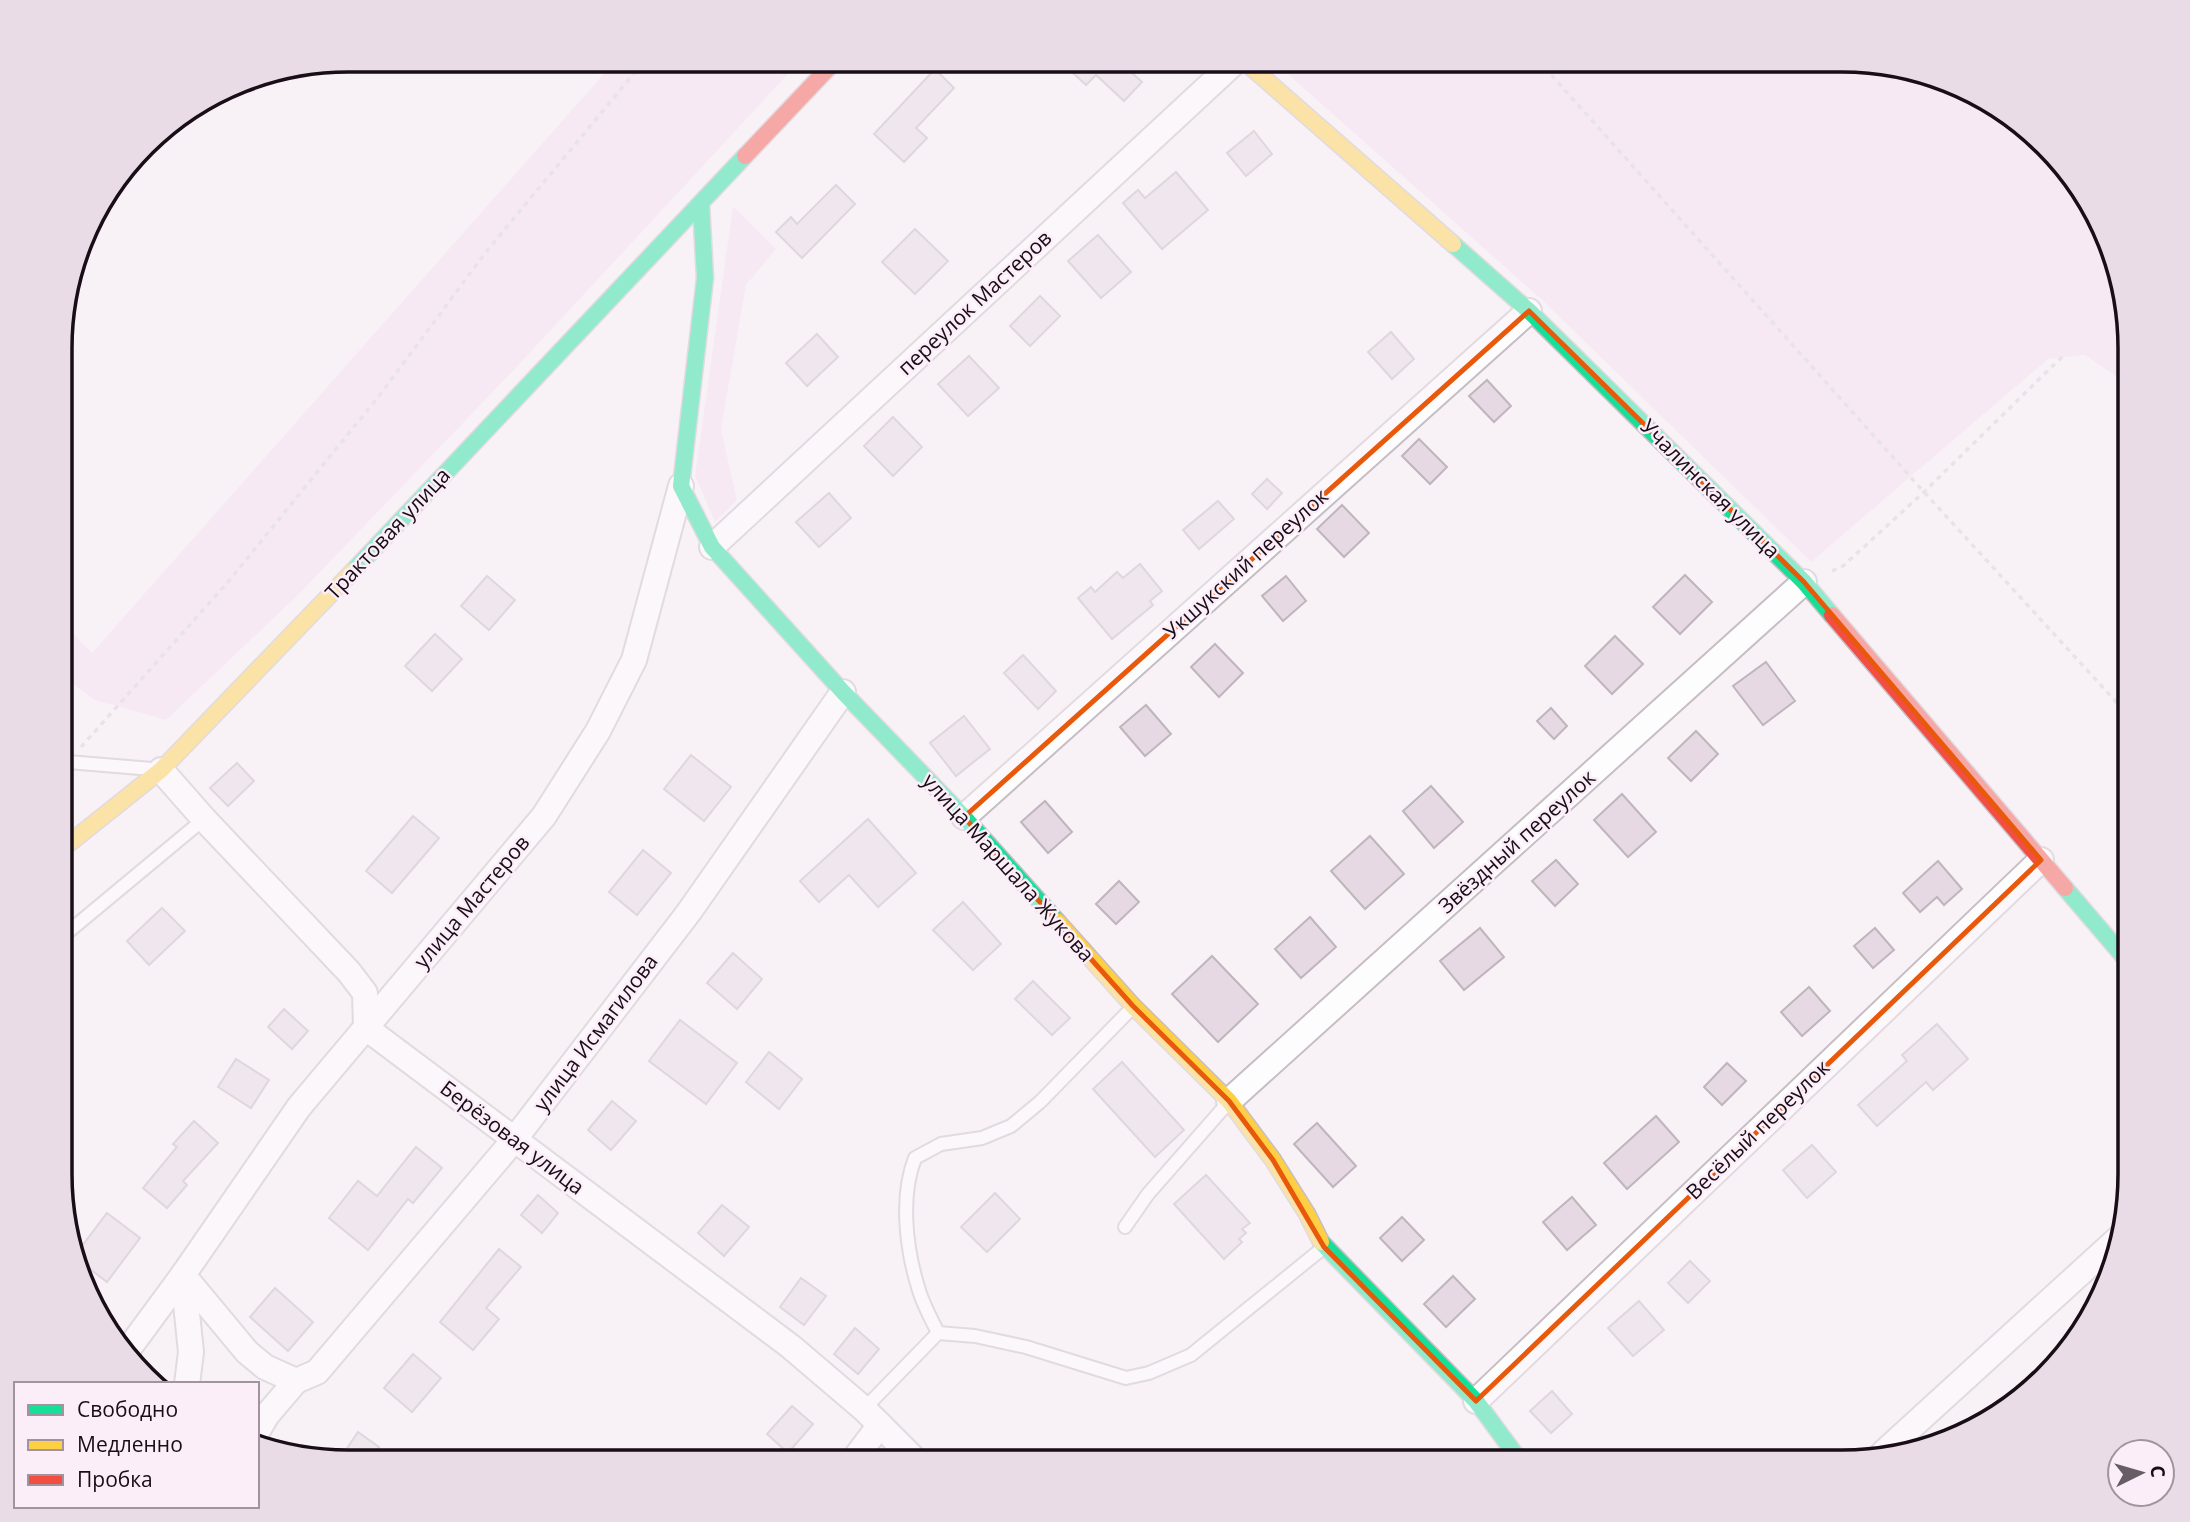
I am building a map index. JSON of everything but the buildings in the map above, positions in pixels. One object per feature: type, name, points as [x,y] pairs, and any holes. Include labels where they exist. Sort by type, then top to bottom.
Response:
[{"type":"street","name":"Трактовая улица","points":[[72,841],[161,770],[263,666],[825,72]]},
{"type":"street","name":"переулок Мастеров","points":[[712,547],[1224,72]]},
{"type":"street","name":"Учалинская улица","points":[[1257,72],[1529,311],[1804,582],[2118,950]]},
{"type":"street","points":[[681,486],[705,278],[701,204]]},
{"type":"street","name":"Укшукский переулок","points":[[964,817],[1529,311]]},
{"type":"street","name":"улица Маршала Жукова","points":[[681,486],[712,547],[843,692],[964,817],[1133,1006],[1229,1101],[1273,1160],[1307,1213],[1324,1247],[1476,1401],[1512,1450]]},
{"type":"street","name":"улица Мастеров","points":[[183,1275],[299,1107],[544,816],[598,731],[634,660],[681,486]]},
{"type":"street","name":"Звёздный переулок","points":[[1229,1101],[1804,582]]},
{"type":"street","name":"улица Исмагилова","points":[[259,1429],[296,1381],[317,1372],[514,1140],[689,912],[843,692]]},
{"type":"street","points":[[161,770],[349,972],[365,993],[366,1028]]},
{"type":"street","name":"Весёлый переулок","points":[[1476,1401],[2041,860]]},
{"type":"street","name":"Берёзовая улица","points":[[366,1028],[790,1346],[872,1417],[905,1450]]},
{"type":"street","points":[[1891,1446],[2109,1247]]},
{"type":"street","points":[[132,1345],[183,1275]]},
{"type":"street","points":[[183,1275],[247,1352],[265,1367],[296,1381]]},
{"type":"street","points":[[183,1275],[191,1352],[187,1382]]},
{"type":"street","points":[[857,1450],[872,1417]]},
{"type":"lane","points":[[72,761],[161,770]]},
{"type":"lane","points":[[72,929],[204,819]]},
{"type":"lane","points":[[938,1333],[918,1290],[909,1255],[908,1174],[915,1158],[942,1144],[982,1138],[1011,1126],[1040,1102],[1133,1006]]},
{"type":"lane","points":[[1125,1227],[1148,1194],[1229,1101]]},
{"type":"lane","points":[[938,1333],[975,1336],[1026,1347],[1126,1378],[1138,1376],[1191,1355],[1324,1247]]},
{"type":"lane","points":[[872,1417],[938,1333]]},
{"type":"path","points":[[72,752],[228,582],[379,396],[486,252],[635,72]]},
{"type":"path","points":[[1549,72],[1924,492],[2118,704]]},
{"type":"path","points":[[1804,582],[1843,566],[1924,492],[2063,356]]},
{"type":"highlighted area","points":[[1529,311],[1804,582],[2041,860],[1476,1401],[1324,1247],[1273,1160],[1229,1101],[1133,1006],[964,817]]},
{"type":"shaded area","points":[[605,72],[790,72],[512,372],[299,594],[166,720],[95,700],[72,683],[72,632],[92,653]]},
{"type":"shaded area","points":[[1286,72],[1861,72],[1931,86],[1996,118],[2024,140],[2050,166],[2072,194],[2090,226],[2109,276],[2118,329],[2118,378],[2085,355],[2048,359],[1811,562],[1541,299]]},
{"type":"shaded area","points":[[733,206],[776,249],[746,285],[721,429],[737,500],[715,522],[695,476]]},
{"type":"traffic: fast","points":[[353,571],[745,156]]},
{"type":"traffic: fast","points":[[701,204],[705,278],[681,486],[712,547],[843,692],[964,817],[1057,921]]},
{"type":"traffic: fast","points":[[1453,244],[1529,311],[1804,582],[1832,615]]},
{"type":"traffic: fast","points":[[2065,888],[2118,950]]},
{"type":"traffic: fast","points":[[1321,1242],[1476,1401],[1512,1450]]},
{"type":"traffic: slow","points":[[1257,72],[1453,244]]},
{"type":"traffic: slow","points":[[72,841],[161,770],[353,571]]},
{"type":"traffic: slow","points":[[1057,921],[1133,1006],[1229,1101],[1273,1160],[1321,1242]]},
{"type":"traffic: jam","points":[[745,156],[825,72]]},
{"type":"traffic: jam","points":[[1832,615],[2065,888]]}]
